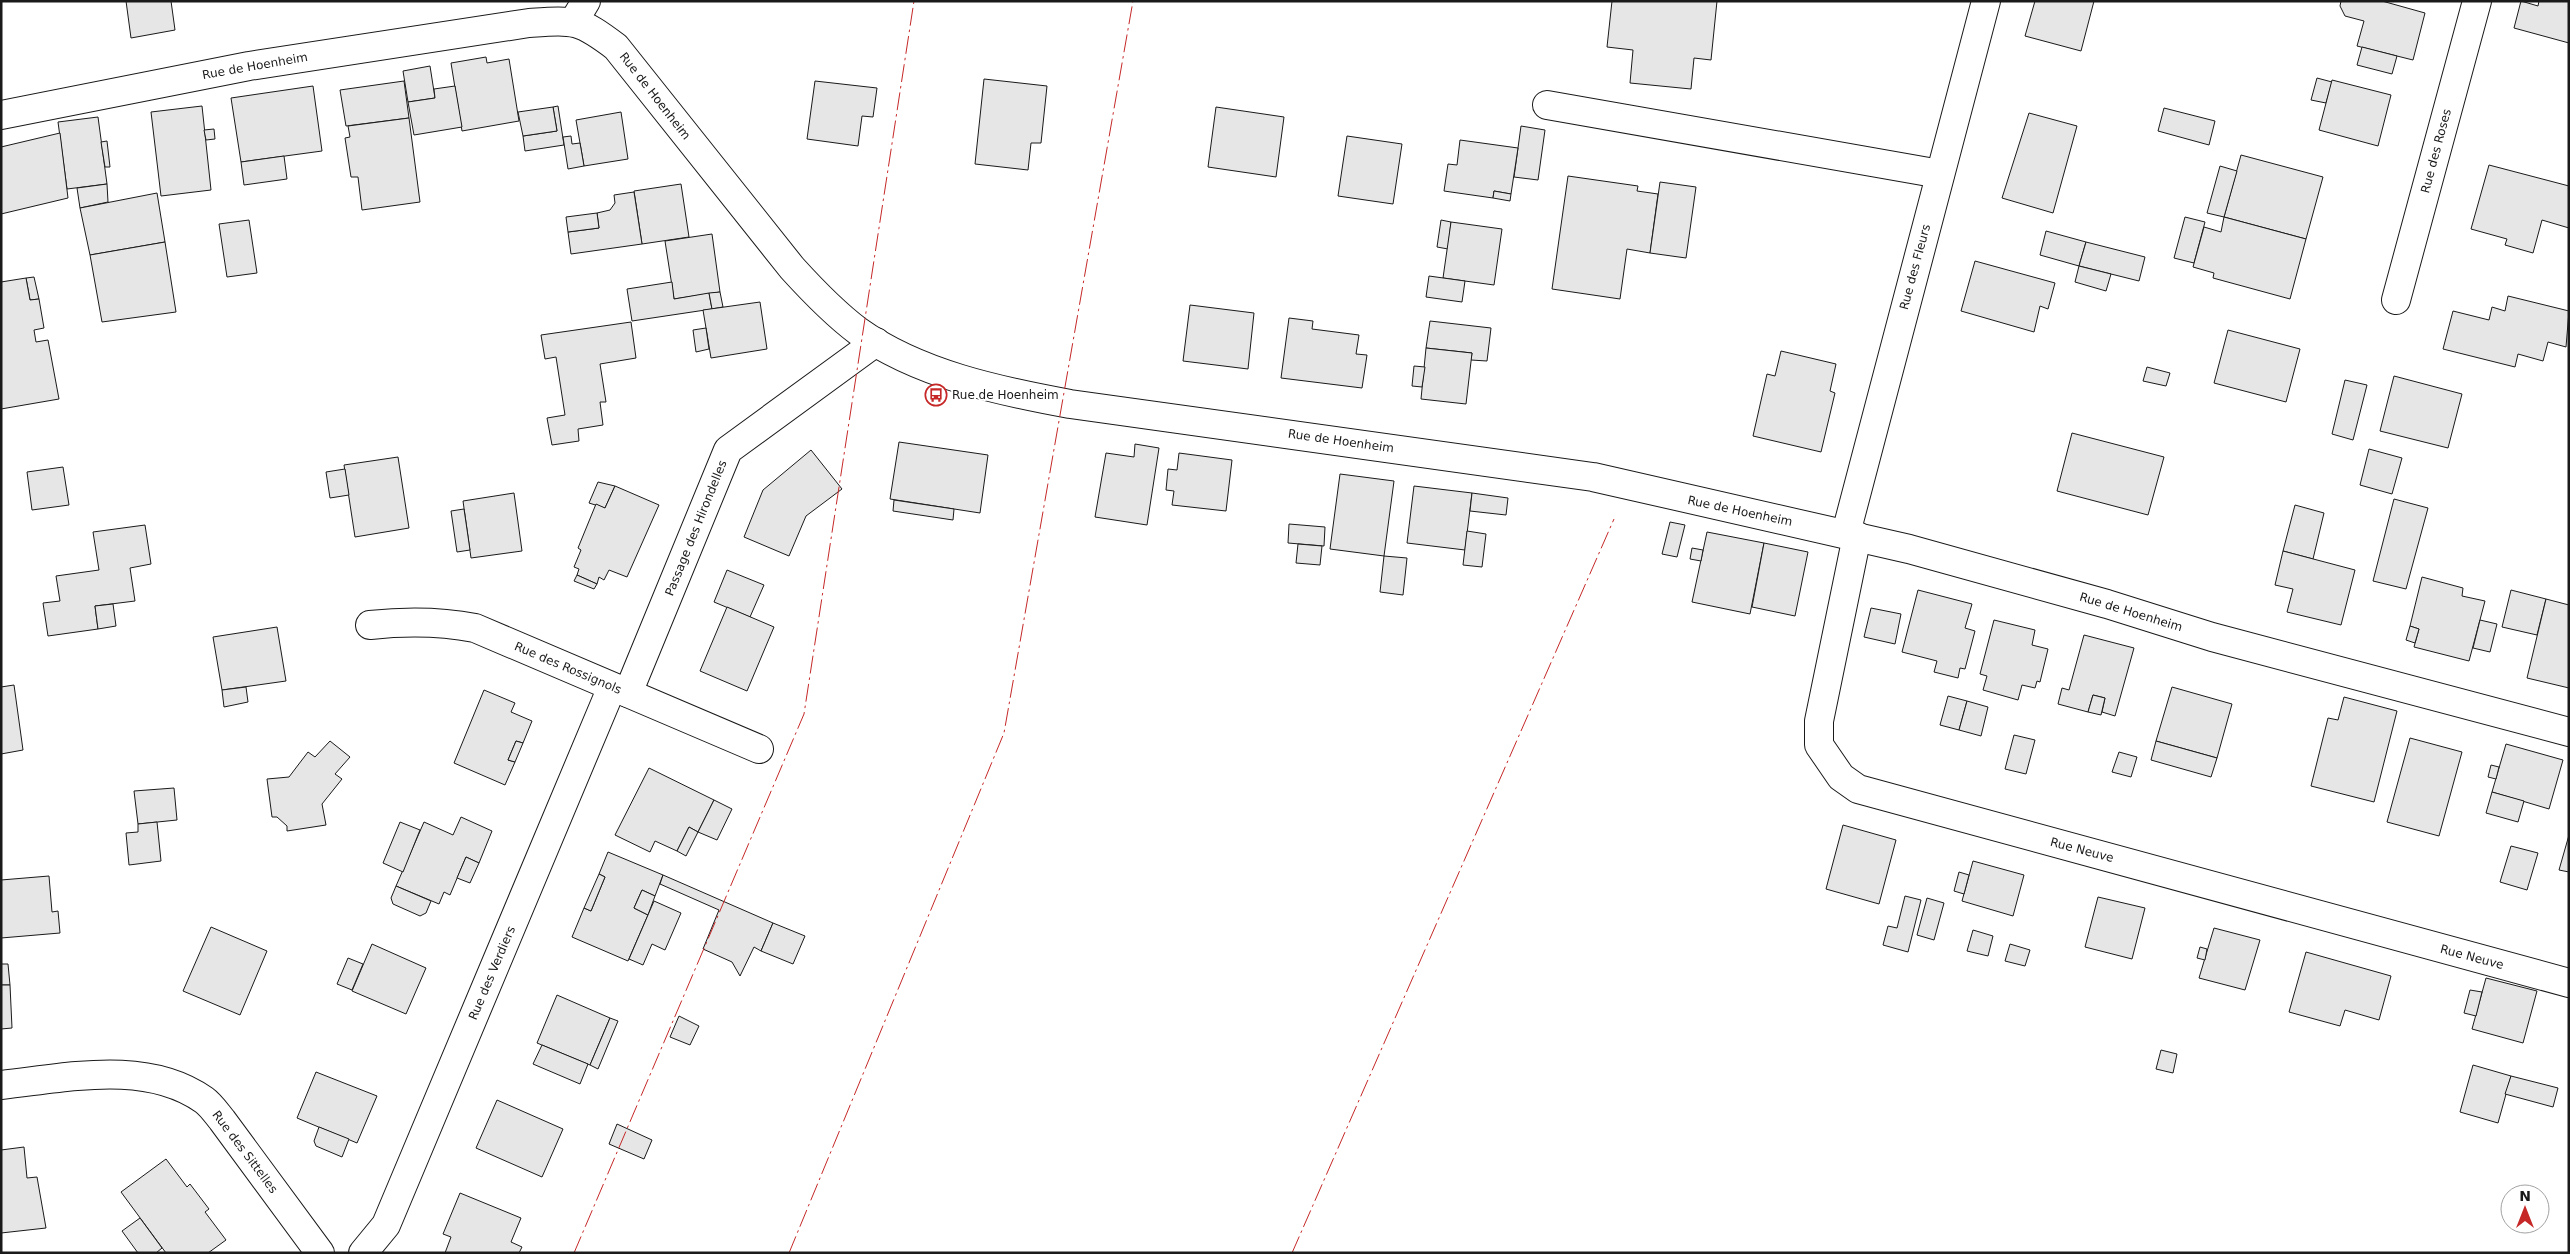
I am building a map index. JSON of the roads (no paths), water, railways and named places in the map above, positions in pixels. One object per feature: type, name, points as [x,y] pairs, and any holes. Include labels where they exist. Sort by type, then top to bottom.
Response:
[{"type":"street","name":"Rue des Fleurs","points":[[1852,534],[1940,174],[1986,1]]},
{"type":"street","name":"Rue des Roses","points":[[2396,300],[2477,1]]},
{"type":"street","name":"Rue de Hoenheim","points":[[1,114],[259,65],[529,23],[576,8],[593,30],[616,47],[792,268],[814,292],[858,330],[876,342],[946,375],[1022,395],[1593,477],[1680,498],[1852,534],[2107,604],[2212,637],[2569,732]]},
{"type":"street","points":[[1547,105],[1940,174]]},
{"type":"street","name":"Passage des Hirondelles","points":[[620,690],[728,450],[876,342]]},
{"type":"street","name":"Rue Neuve","points":[[1852,534],[1819,721],[1819,746],[1841,776],[1858,789],[2569,983]]},
{"type":"street","name":"Rue des Rossignols","points":[[370,625],[405,621],[443,622],[475,628],[759,749]]},
{"type":"street","name":"Rue des Verdiers","points":[[363,1253],[386,1225],[620,690]]},
{"type":"street","name":"Rue des Sittelles","points":[[1,1085],[92,1075],[124,1075],[156,1079],[182,1087],[206,1101],[222,1120],[320,1253]]},
{"type":"place","name":"Rue de Hoenheim","points":[[936,395]]}]
